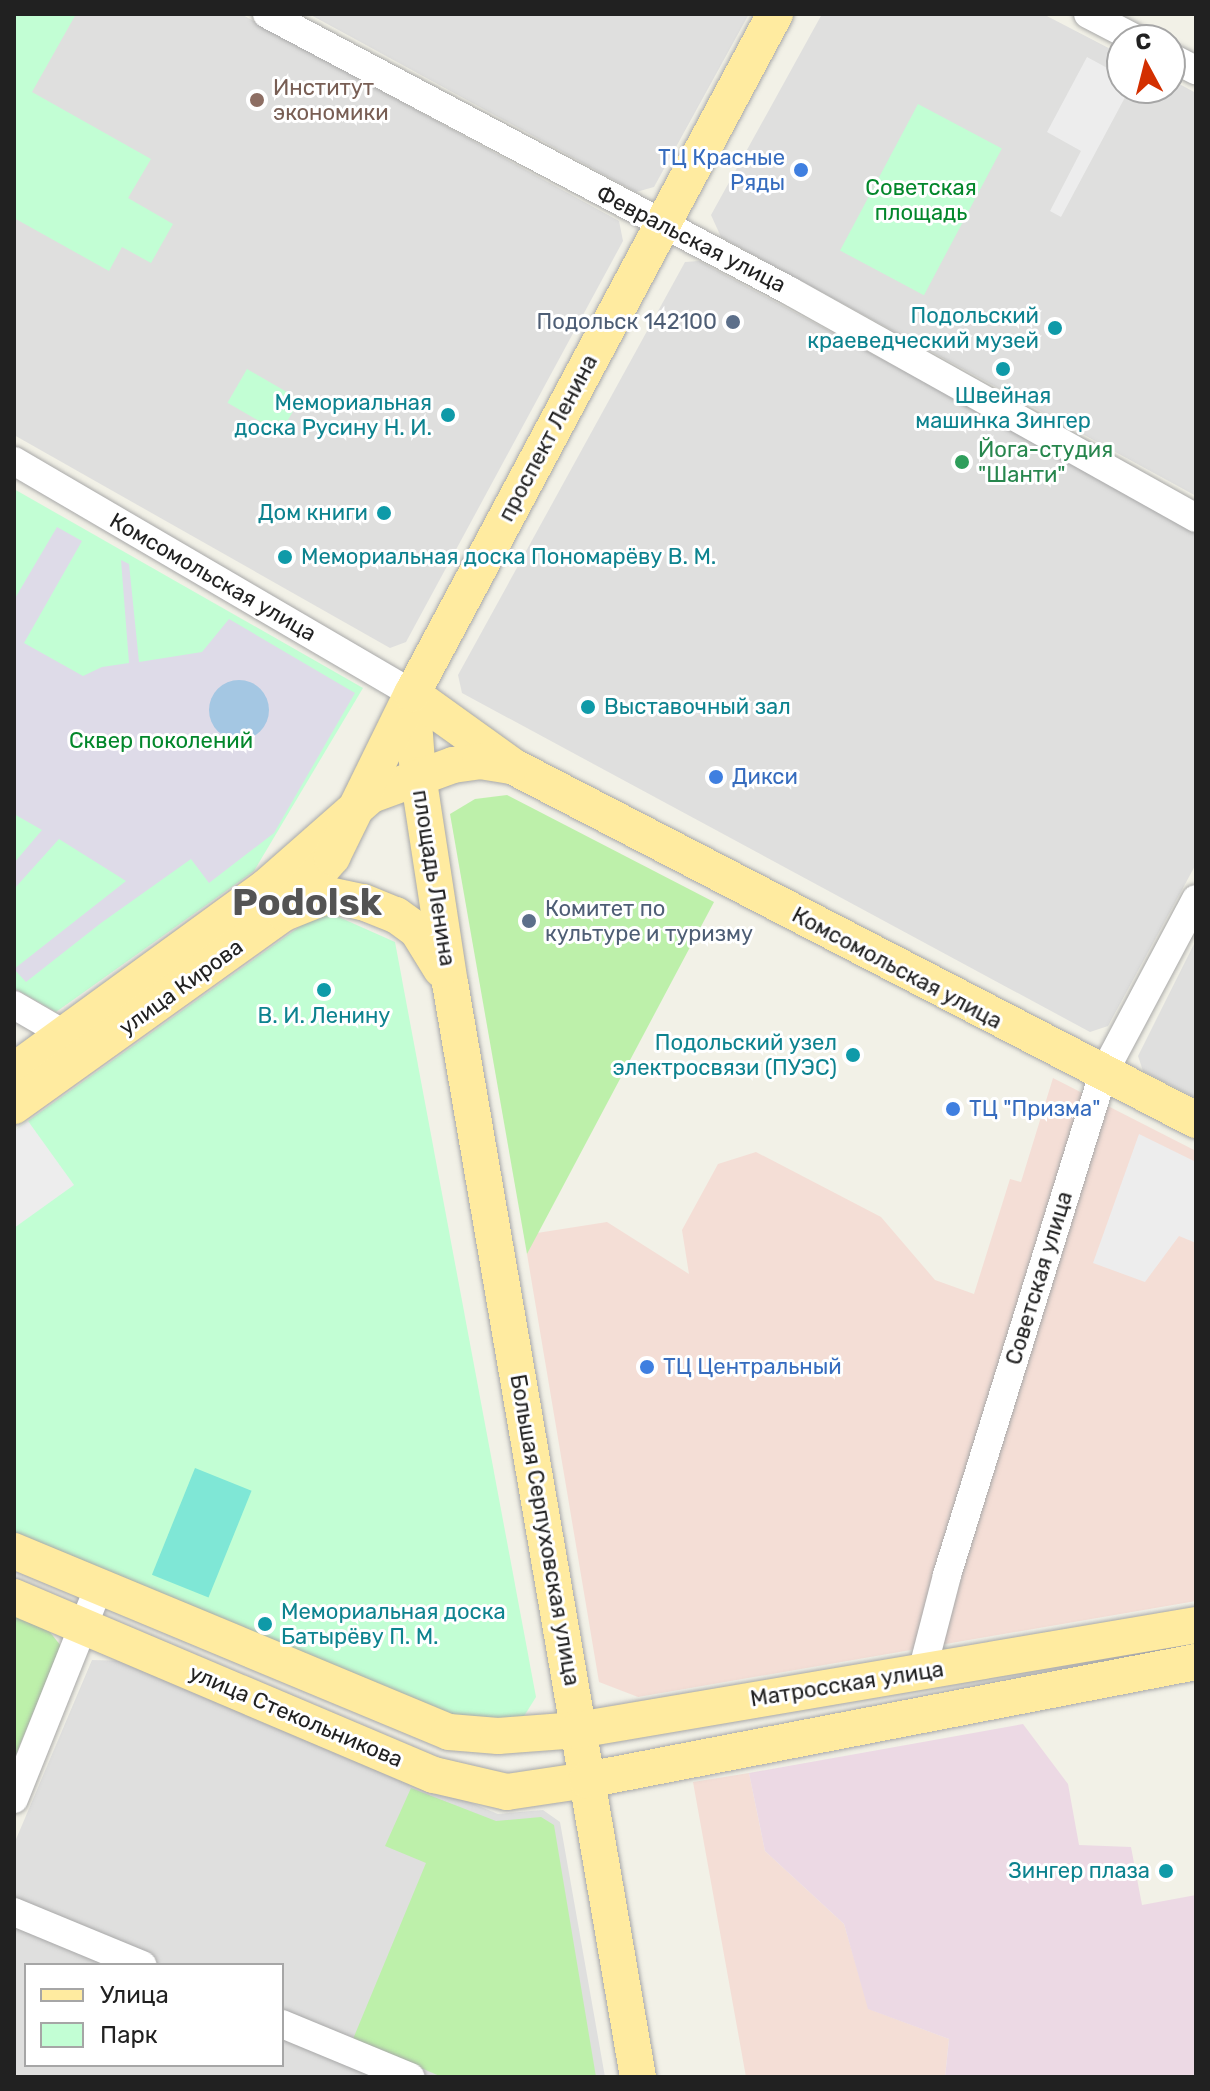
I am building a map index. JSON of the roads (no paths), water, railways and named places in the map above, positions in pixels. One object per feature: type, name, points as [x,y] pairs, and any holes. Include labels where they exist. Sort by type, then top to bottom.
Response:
[{"type":"main road","name":"проспект Ленина","points":[[412,694],[775,14]]},
{"type":"main road","points":[[353,807],[412,694],[514,767]]},
{"type":"main road","name":"площадь Ленина","points":[[412,694],[418,775],[450,983]]},
{"type":"main road","points":[[353,807],[371,795],[418,775],[480,761],[514,767]]},
{"type":"main road","name":"Комсомольская улица","points":[[514,767],[1196,1120]]},
{"type":"main road","name":"улица Кирова","points":[[14,1106],[284,913],[332,857],[353,807]]},
{"type":"main road","name":"улица Кирова","points":[[14,1071],[264,889],[353,807]]},
{"type":"main road","name":"площадь Ленина","points":[[284,913],[329,895],[363,902],[396,915],[417,930],[450,983]]},
{"type":"main road","name":"Большая Серпуховская улица","points":[[450,983],[638,2077]]},
{"type":"main road","name":"улица Стекольникова","points":[[14,1551],[449,1732],[498,1736]]},
{"type":"main road","name":"улица Стекольникова","points":[[14,1597],[434,1775],[507,1792],[587,1780]]},
{"type":"main road","name":"Матросская улица","points":[[498,1736],[578,1730],[1196,1625]]},
{"type":"main road","name":"Матросская улица","points":[[587,1780],[1196,1662]]},
{"type":"street","name":"Февральская улица","points":[[267,14],[790,291],[1196,518]]},
{"type":"street","points":[[1088,14],[1107,24]]},
{"type":"street","name":"Комсомольская улица","points":[[14,461],[412,694]]},
{"type":"street","name":"Советская улица","points":[[922,1672],[947,1575],[1103,1074],[1196,899]]},
{"type":"street","points":[[14,1005],[66,1035]]},
{"type":"street","points":[[14,1799],[99,1586]]},
{"type":"street","points":[[14,1912],[137,1963]]},
{"type":"street","points":[[284,2025],[410,2077]]},
{"type":"place","name":"Институт экономики","points":[[257,100]]},
{"type":"place","name":"ТЦ Красные Ряды","points":[[801,170]]},
{"type":"place","name":"Подольск 142100","points":[[733,322]]},
{"type":"place","name":"Подольский краеведческий музей","points":[[1055,328]]},
{"type":"place","name":"Швейная машинка Зингер","points":[[1003,369]]},
{"type":"place","name":"Мемориальная доска Русину Н. И.","points":[[448,415]]},
{"type":"place","name":"Йога-студия \"Шанти\"","points":[[962,462]]},
{"type":"place","name":"Дом книги","points":[[384,513]]},
{"type":"place","name":"Мемориальная доска Пономарёву В. М.","points":[[285,557]]},
{"type":"place","name":"Выставочный зал","points":[[588,707]]},
{"type":"place","name":"Дикси","points":[[716,777]]},
{"type":"place","name":"Комитет по культуре и туризму","points":[[529,921]]},
{"type":"place","name":"В. И. Ленину","points":[[324,990]]},
{"type":"place","name":"Подольский узел электросвязи (ПУЭС)","points":[[853,1055]]},
{"type":"place","name":"ТЦ \"Призма\"","points":[[953,1109]]},
{"type":"place","name":"ТЦ Центральный","points":[[647,1367]]},
{"type":"place","name":"Мемориальная доска Батырёву П. М.","points":[[265,1624]]},
{"type":"place","name":"Зингер плаза","points":[[1166,1871]]},
{"type":"district","name":"Podolsk","points":[[307,903]]},
{"type":"park label","name":"Советская площадь","points":[[921,200]]},
{"type":"park label","name":"Сквер поколений","points":[[161,741]]}]
